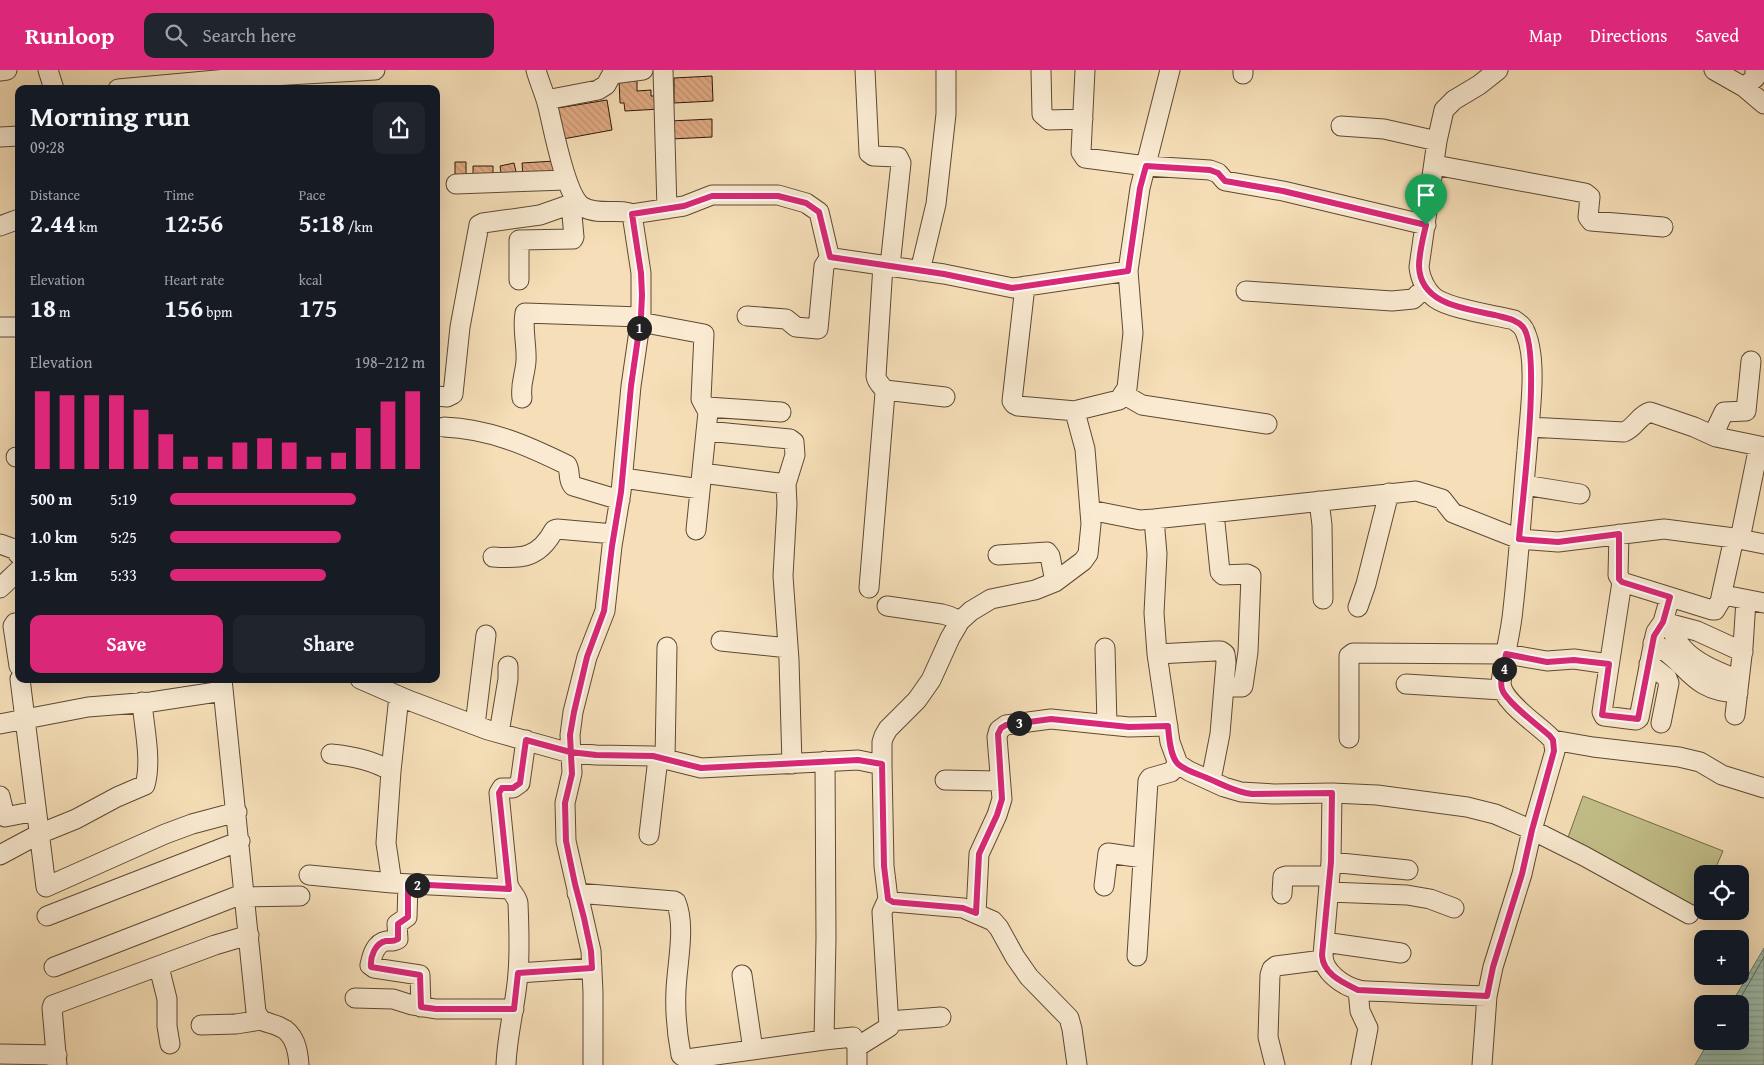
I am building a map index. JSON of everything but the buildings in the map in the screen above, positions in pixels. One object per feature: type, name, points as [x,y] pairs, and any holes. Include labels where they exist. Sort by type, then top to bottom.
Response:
[{"type":"street","points":[[0,71],[8,70]]},
{"type":"street","points":[[48,70],[53,85]]},
{"type":"street","points":[[519,280],[519,240],[573,239],[574,237],[574,203],[536,70]]},
{"type":"street","points":[[546,100],[598,90],[606,85],[612,74],[643,70]]},
{"type":"street","points":[[663,70],[668,209]]},
{"type":"street","points":[[865,70],[869,153],[872,156],[898,157],[901,163],[887,266],[876,376],[878,383],[885,390],[945,398]]},
{"type":"street","points":[[920,271],[936,204],[946,114],[946,70]]},
{"type":"street","points":[[1041,70],[1042,114],[1049,120],[1083,119]]},
{"type":"street","points":[[1085,70],[1081,152],[1085,158],[1146,166],[1210,170],[1218,173],[1225,181],[1283,191],[1426,225]]},
{"type":"street","points":[[1025,286],[1012,400],[1014,404],[1018,406],[1076,410],[1119,400],[1126,388],[1133,333],[1128,271],[1140,188],[1170,70]]},
{"type":"street","points":[[1498,70],[1447,106],[1442,114],[1419,267],[1426,287],[1436,298],[1443,302],[1514,320],[1523,327],[1528,341],[1531,361],[1529,427],[1513,611],[1502,678],[1502,690],[1510,701],[1553,740],[1593,747],[1679,757],[1703,763],[1717,773],[1764,788]]},
{"type":"street","points":[[1714,70],[1744,87],[1764,104]]},
{"type":"street","points":[[1744,87],[1755,78],[1755,70]]},
{"type":"street","points":[[201,85],[367,77]]},
{"type":"street","points":[[1341,126],[1384,130],[1437,141]]},
{"type":"street","points":[[0,137],[15,136]]},
{"type":"street","points":[[1435,165],[1585,193],[1590,197],[1588,217],[1591,221],[1663,228]]},
{"type":"street","points":[[456,184],[566,180]]},
{"type":"street","points":[[440,396],[447,397],[453,394],[460,327],[480,225],[482,223],[540,215],[574,203],[597,211],[628,212],[632,214],[684,206],[712,196],[778,196],[806,203],[819,212],[830,257],[824,266],[818,329],[796,327],[790,320],[786,319],[747,316]]},
{"type":"street","points":[[593,1065],[591,951],[566,841],[565,803],[572,774],[570,752],[572,722],[585,665],[604,611],[623,478],[631,386],[641,320],[641,273],[632,214]]},
{"type":"street","points":[[0,226],[15,220]]},
{"type":"street","points":[[830,257],[1012,288],[1128,271]]},
{"type":"street","points":[[1246,291],[1392,301],[1413,299],[1426,287]]},
{"type":"street","points":[[522,398],[521,383],[526,360],[525,313],[641,320],[704,334],[701,399],[708,412],[696,530]]},
{"type":"street","points":[[0,328],[15,327]]},
{"type":"street","points":[[1713,435],[1724,412],[1746,412],[1751,361]]},
{"type":"street","points":[[869,588],[885,390]]},
{"type":"street","points":[[1123,394],[1142,405],[1267,424]]},
{"type":"street","points":[[706,407],[782,412]]},
{"type":"street","points":[[857,1056],[889,1027],[890,1021],[884,965],[882,919],[884,906],[888,899],[884,866],[882,742],[884,736],[888,729],[917,700],[931,680],[950,638],[960,621],[971,611],[991,599],[1035,590],[1054,582],[1083,561],[1088,554],[1091,524],[1085,448],[1076,410]]},
{"type":"street","points":[[1529,427],[1624,432],[1650,412],[1713,435],[1761,447],[1721,597],[1715,610],[1622,582]]},
{"type":"street","points":[[444,427],[470,429],[515,441],[566,465],[569,469],[569,481],[573,486],[620,500]]},
{"type":"street","points":[[706,430],[793,440],[794,442],[795,455],[786,484],[787,504],[783,576],[788,648],[792,764]]},
{"type":"street","points":[[623,478],[786,484]]},
{"type":"street","points":[[1524,485],[1580,494]]},
{"type":"street","points":[[1090,510],[1140,520],[1214,514],[1389,493],[1420,492],[1442,499],[1453,513],[1519,539],[1558,542],[1664,529],[1737,538],[1764,544]]},
{"type":"street","points":[[1358,607],[1366,584],[1389,493]]},
{"type":"street","points":[[1319,501],[1322,525],[1323,599]]},
{"type":"street","points":[[1214,514],[1220,572],[1223,575],[1247,574],[1251,576],[1248,652],[1243,686],[1225,687]]},
{"type":"street","points":[[1154,519],[1157,554],[1154,613],[1157,654],[1170,742],[1178,764],[1224,787],[1252,794],[1332,793],[1378,795],[1467,807],[1495,814],[1532,830],[1625,878],[1689,914]]},
{"type":"street","points":[[493,557],[516,559],[528,556],[543,547],[556,529],[614,534]]},
{"type":"street","points":[[1619,534],[1618,575],[1622,582],[1602,715],[1636,720],[1639,718],[1656,632],[1667,623]]},
{"type":"street","points":[[0,544],[15,550]]},
{"type":"street","points":[[998,555],[1047,552],[1050,556],[1054,582]]},
{"type":"street","points":[[0,588],[15,574]]},
{"type":"street","points":[[1721,597],[1724,595],[1755,601],[1743,652],[1735,714]]},
{"type":"street","points":[[1670,597],[1667,623],[1678,643],[1698,662],[1738,687]]},
{"type":"street","points":[[886,606],[950,616],[960,621]]},
{"type":"street","points":[[1667,623],[1696,632],[1743,652]]},
{"type":"street","points":[[15,624],[12,626],[15,643]]},
{"type":"street","points":[[475,725],[486,635]]},
{"type":"street","points":[[721,642],[788,648]]},
{"type":"street","points":[[1653,643],[1670,654],[1687,673],[1700,683],[1717,692],[1738,687]]},
{"type":"street","points":[[649,835],[661,758],[667,647]]},
{"type":"street","points":[[1105,648],[1107,725]]},
{"type":"street","points":[[1157,654],[1222,652],[1225,654],[1225,687],[1220,734],[1211,780]]},
{"type":"street","points":[[1349,738],[1349,656],[1351,654],[1506,654],[1547,662],[1574,660],[1609,664]]},
{"type":"street","points":[[1649,664],[1667,678],[1669,683],[1661,723]]},
{"type":"street","points":[[499,733],[508,679],[508,666]]},
{"type":"street","points":[[21,683],[46,887],[165,834],[192,824],[236,812]]},
{"type":"street","points":[[373,683],[397,690],[475,725],[570,752],[661,758],[701,768],[858,760],[882,764]]},
{"type":"street","points":[[1406,684],[1502,690]]},
{"type":"street","points":[[0,724],[88,707],[142,702],[222,685],[240,841],[256,1012],[260,1020]]},
{"type":"street","points":[[397,690],[386,843],[400,883],[408,917],[398,924],[398,939],[395,942],[381,942],[376,946],[370,965],[374,968],[420,975],[421,1007]]},
{"type":"street","points":[[0,855],[39,834],[76,819],[117,797],[145,785],[147,760],[142,702]]},
{"type":"street","points":[[976,913],[979,854],[1000,808],[1002,799],[997,737],[999,730],[1003,726],[1051,719],[1129,727],[1168,726]]},
{"type":"street","points":[[506,1065],[506,1050],[514,1009],[518,973],[518,903],[509,889],[499,793],[502,788],[513,788],[520,783],[526,740]]},
{"type":"street","points":[[1482,1065],[1487,996],[1493,967],[1522,874],[1532,830],[1554,755],[1553,740]]},
{"type":"street","points":[[330,754],[362,758],[391,771]]},
{"type":"street","points":[[824,1040],[826,761]]},
{"type":"street","points":[[1137,956],[1142,858],[1149,779],[1171,772],[1178,764]]},
{"type":"street","points":[[945,780],[1000,781]]},
{"type":"street","points":[[1332,793],[1330,877],[1323,951],[1324,966],[1332,974],[1358,990],[1487,996]]},
{"type":"street","points":[[0,796],[5,817],[36,811]]},
{"type":"street","points":[[47,916],[240,841]]},
{"type":"street","points":[[1104,886],[1108,853],[1142,858]]},
{"type":"street","points":[[1282,894],[1282,881],[1283,877],[1286,876],[1330,877],[1408,870]]},
{"type":"street","points":[[309,875],[400,883],[509,889]]},
{"type":"street","points":[[1330,877],[1362,895],[1407,895],[1430,899],[1454,908]]},
{"type":"street","points":[[577,893],[676,902],[680,924],[676,992],[678,1042],[681,1055],[687,1059],[693,1061],[753,1050],[853,1038],[857,1056]]},
{"type":"street","points":[[54,966],[245,895],[300,896]]},
{"type":"street","points":[[888,899],[893,902],[963,908],[997,925],[1015,958],[1029,977],[1069,1018],[1077,1065]]},
{"type":"street","points":[[0,1054],[57,1060],[52,1008],[54,1005],[215,945],[249,935]]},
{"type":"street","points":[[1275,1065],[1268,1037],[1270,976],[1272,969],[1323,951],[1400,953]]},
{"type":"street","points":[[159,967],[167,998],[167,1026],[170,1044]]},
{"type":"street","points":[[518,973],[592,968]]},
{"type":"street","points":[[742,975],[753,1050]]},
{"type":"street","points":[[1358,990],[1360,1011],[1368,1028],[1361,1065]]},
{"type":"street","points":[[355,998],[393,1000],[436,1009],[514,1009]]},
{"type":"street","points":[[890,1021],[941,1017]]},
{"type":"street","points":[[201,1025],[236,1024],[260,1020],[279,1026],[289,1032],[296,1047],[299,1065]]},
{"type":"shaded area","points":[[1583,796],[1723,851],[1717,865],[1694,865],[1694,911],[1566,843]]},
{"type":"water","points":[[1764,948],[1764,1065],[1695,1065],[1704,1050],[1749,1050],[1749,995],[1736,995],[1742,985],[1749,985],[1749,973]]},
{"type":"route","points":[[1426,225],[1283,191],[1225,181],[1218,173],[1210,170],[1146,166],[1140,188],[1128,271],[1012,288],[944,274],[830,257],[819,212],[806,203],[778,196],[712,196],[684,206],[632,214],[641,273],[641,317],[631,386],[621,492],[603,618],[587,657],[574,712],[570,735],[570,752],[572,774],[565,803],[566,841],[591,951],[592,968],[518,973],[514,1009],[436,1009],[421,1007],[421,977],[419,974],[371,967],[371,960],[376,946],[381,942],[395,942],[398,939],[398,924],[408,917],[408,884],[509,889],[499,793],[502,788],[517,787],[520,783],[526,740],[570,752],[596,755],[653,756],[701,768],[858,760],[882,764],[884,866],[888,899],[893,902],[963,908],[976,913],[979,854],[1000,808],[1002,799],[997,737],[999,730],[1006,725],[1051,719],[1129,727],[1168,726],[1170,742],[1178,764],[1224,787],[1252,794],[1332,793],[1331,862],[1322,955],[1324,966],[1343,982],[1358,990],[1487,996],[1493,967],[1522,874],[1532,830],[1554,755],[1553,740],[1550,736],[1504,695],[1501,684],[1506,654],[1547,662],[1574,660],[1609,664],[1602,715],[1636,720],[1639,718],[1654,636],[1666,615],[1670,597],[1622,582],[1619,579],[1619,534],[1558,542],[1519,539],[1529,427],[1531,378],[1530,353],[1526,334],[1523,327],[1514,320],[1443,302],[1431,294],[1421,277],[1419,267],[1426,225]]}]
